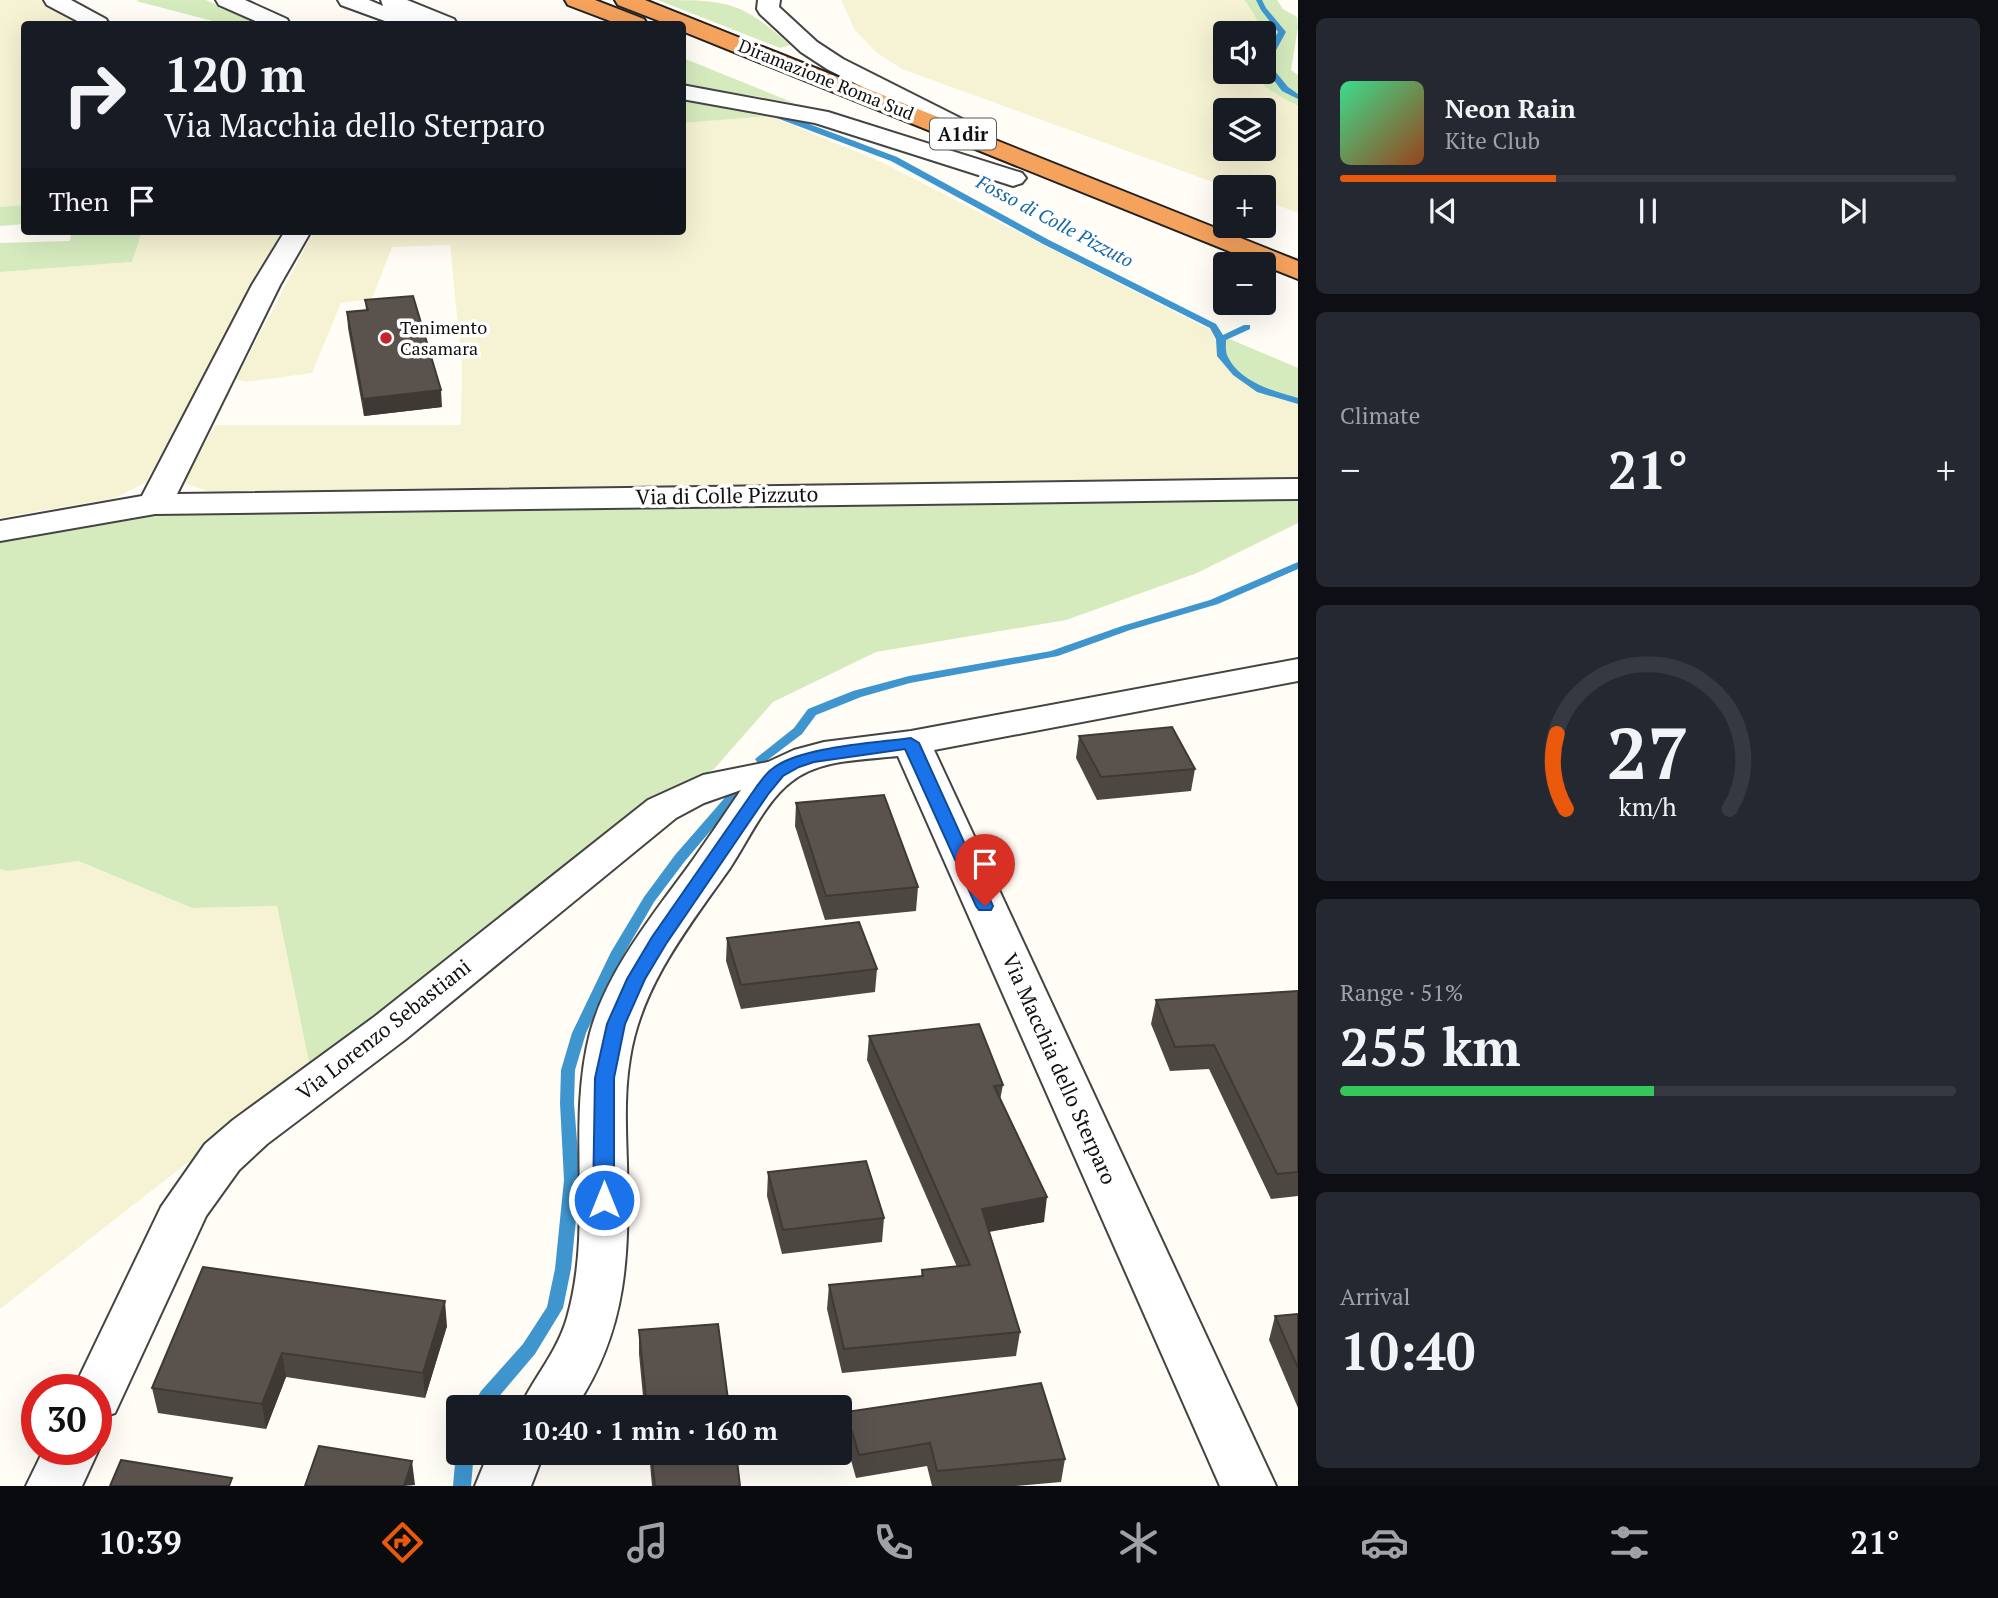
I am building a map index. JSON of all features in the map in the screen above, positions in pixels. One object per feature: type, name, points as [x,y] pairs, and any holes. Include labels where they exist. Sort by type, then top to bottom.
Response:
[{"type":"highway","points":[[576,0],[628,21]]},
{"type":"highway","name":"Diramazione Roma Sud","points":[[626,0],[679,21]]},
{"type":"highway","name":"Diramazione Roma Sud","points":[[686,24],[1298,271]]},
{"type":"highway","name":"Diramazione Roma Sud","points":[[686,45],[1213,260]]},
{"type":"highway","points":[[1276,286],[1298,295]]},
{"type":"street","points":[[55,0],[93,21]]},
{"type":"street","points":[[227,0],[272,21]]},
{"type":"street","points":[[349,0],[404,21]]},
{"type":"street","points":[[390,0],[439,21]]},
{"type":"street","points":[[762,3],[809,47],[843,69],[934,116],[1036,163]]},
{"type":"street","points":[[686,93],[820,117],[1013,178]]},
{"type":"street","points":[[155,504],[266,285],[296,235]]},
{"type":"street","name":"Via di Colle Pizzuto","points":[[0,531],[155,504],[1298,489]]},
{"type":"street","points":[[554,1395],[580,1354],[598,1290],[603,1224],[604,1078],[616,1024],[636,979],[659,941],[763,789],[777,773],[793,763],[812,757],[911,743],[1298,670]]},
{"type":"street","name":"Via Macchia dello Sterparo","points":[[911,743],[1248,1486]]},
{"type":"street","name":"Via Lorenzo Sebastiani","points":[[107,1374],[186,1207],[207,1175],[234,1145],[390,1028],[662,809],[717,782],[777,773]]},
{"type":"street","points":[[54,1486],[64,1465]]},
{"type":"street","points":[[503,1486],[512,1465]]},
{"type":"shaded area","points":[[0,0],[41,0],[73,21],[21,21],[21,205],[0,207]]},
{"type":"shaded area","points":[[841,0],[1244,0],[1259,21],[1213,21],[1213,84],[1264,84],[1298,106],[1298,213],[1276,205],[1276,175],[1213,175],[1213,182],[902,69],[877,53],[855,30]]},
{"type":"shaded area","points":[[770,116],[881,162],[1218,334],[1222,356],[1260,390],[1298,401],[1298,483],[207,491],[187,484],[184,478],[216,425],[461,425],[462,367],[450,245],[392,247],[372,299],[341,303],[312,373],[246,382],[236,379],[312,235],[686,235],[686,123]]},
{"type":"shaded area","points":[[141,235],[281,235],[146,482],[115,498],[0,518],[0,272],[132,262]]},
{"type":"shaded area","points":[[77,861],[192,908],[277,906],[310,1067],[0,1309],[0,869],[8,871]]},
{"type":"green space","points":[[206,0],[252,21],[213,21],[136,1]]},
{"type":"green space","points":[[658,0],[716,2],[730,6],[758,19],[790,45],[780,48]]},
{"type":"green space","points":[[1244,0],[1277,0],[1283,9],[1297,17],[1298,27],[1291,70],[1298,75],[1298,106],[1263,84],[1276,84],[1276,21],[1258,21]]},
{"type":"green space","points":[[686,59],[794,103],[686,85]]},
{"type":"green space","points":[[686,95],[780,111],[770,116],[686,123]]},
{"type":"green space","points":[[21,205],[21,224],[0,226],[0,207]]},
{"type":"green space","points":[[71,235],[141,235],[132,262],[0,272],[0,243],[70,241]]},
{"type":"green space","points":[[1218,334],[1298,368],[1298,401],[1255,386],[1235,373],[1222,355]]},
{"type":"green space","points":[[1298,497],[1298,523],[1197,573],[1066,620],[876,652],[773,702],[714,769],[664,793],[310,1067],[277,906],[192,908],[78,861],[8,871],[0,869],[0,540],[178,511]]},
{"type":"building","points":[[413,296],[441,390],[363,399],[347,312],[368,310],[365,300]]},
{"type":"building","points":[[1172,727],[1195,769],[1101,777],[1079,736]]},
{"type":"building","points":[[884,795],[918,887],[826,896],[796,803]]},
{"type":"building","points":[[859,922],[877,969],[741,985],[727,938]]},
{"type":"building","points":[[1298,991],[1298,1172],[1277,1174],[1214,1045],[1175,1047],[1156,1000]]},
{"type":"building","points":[[979,1024],[1003,1085],[994,1086],[1047,1197],[982,1209],[1020,1332],[844,1349],[829,1285],[923,1276],[922,1270],[970,1265],[869,1036]]},
{"type":"building","points":[[866,1161],[884,1218],[783,1230],[768,1172]]},
{"type":"building","points":[[203,1267],[445,1301],[423,1373],[282,1353],[262,1404],[152,1388]]},
{"type":"building","points":[[1298,1314],[1298,1368],[1275,1316]]},
{"type":"building","points":[[718,1324],[727,1395],[646,1395],[639,1330]]},
{"type":"building","points":[[1041,1383],[1065,1459],[937,1471],[930,1443],[859,1455],[852,1432],[852,1411]]},
{"type":"building","points":[[319,1446],[412,1461],[404,1486],[305,1486]]},
{"type":"building","points":[[121,1460],[232,1478],[229,1486],[110,1486]]},
{"type":"building","points":[[653,1465],[738,1465],[740,1486],[655,1486]]},
{"type":"waterway","points":[[1259,0],[1282,32],[1271,52],[1270,70],[1285,89],[1298,97]]},
{"type":"waterway","name":"Fosso di Colle Pizzuto","points":[[777,115],[894,159],[1046,242],[1213,326],[1221,339]]},
{"type":"waterway","points":[[1221,339],[1247,327]]},
{"type":"waterway","name":"Fosso di Colle Pizzuto","points":[[1221,339],[1222,356],[1236,373],[1260,390],[1298,401]]},
{"type":"waterway","name":"Fosso di Colle Pizzuto","points":[[761,759],[798,731],[812,712],[857,694],[909,680],[1054,654],[1126,628],[1214,602],[1298,565]]},
{"type":"waterway","name":"Fosso di Colle Pizzuto","points":[[488,1395],[529,1349],[555,1308],[563,1269],[572,1180],[567,1103],[568,1070],[579,1033],[618,952],[649,900],[680,858],[746,781]]},
{"type":"waterway","name":"Fosso di Colle Pizzuto","points":[[462,1486],[464,1465]]},
{"type":"place","name":"Tenimento Casamara","points":[[386,338]]},
{"type":"route","points":[[604,1200],[604,1078],[616,1024],[636,979],[659,941],[763,789],[777,773],[793,763],[812,757],[911,743],[985,906]]}]
